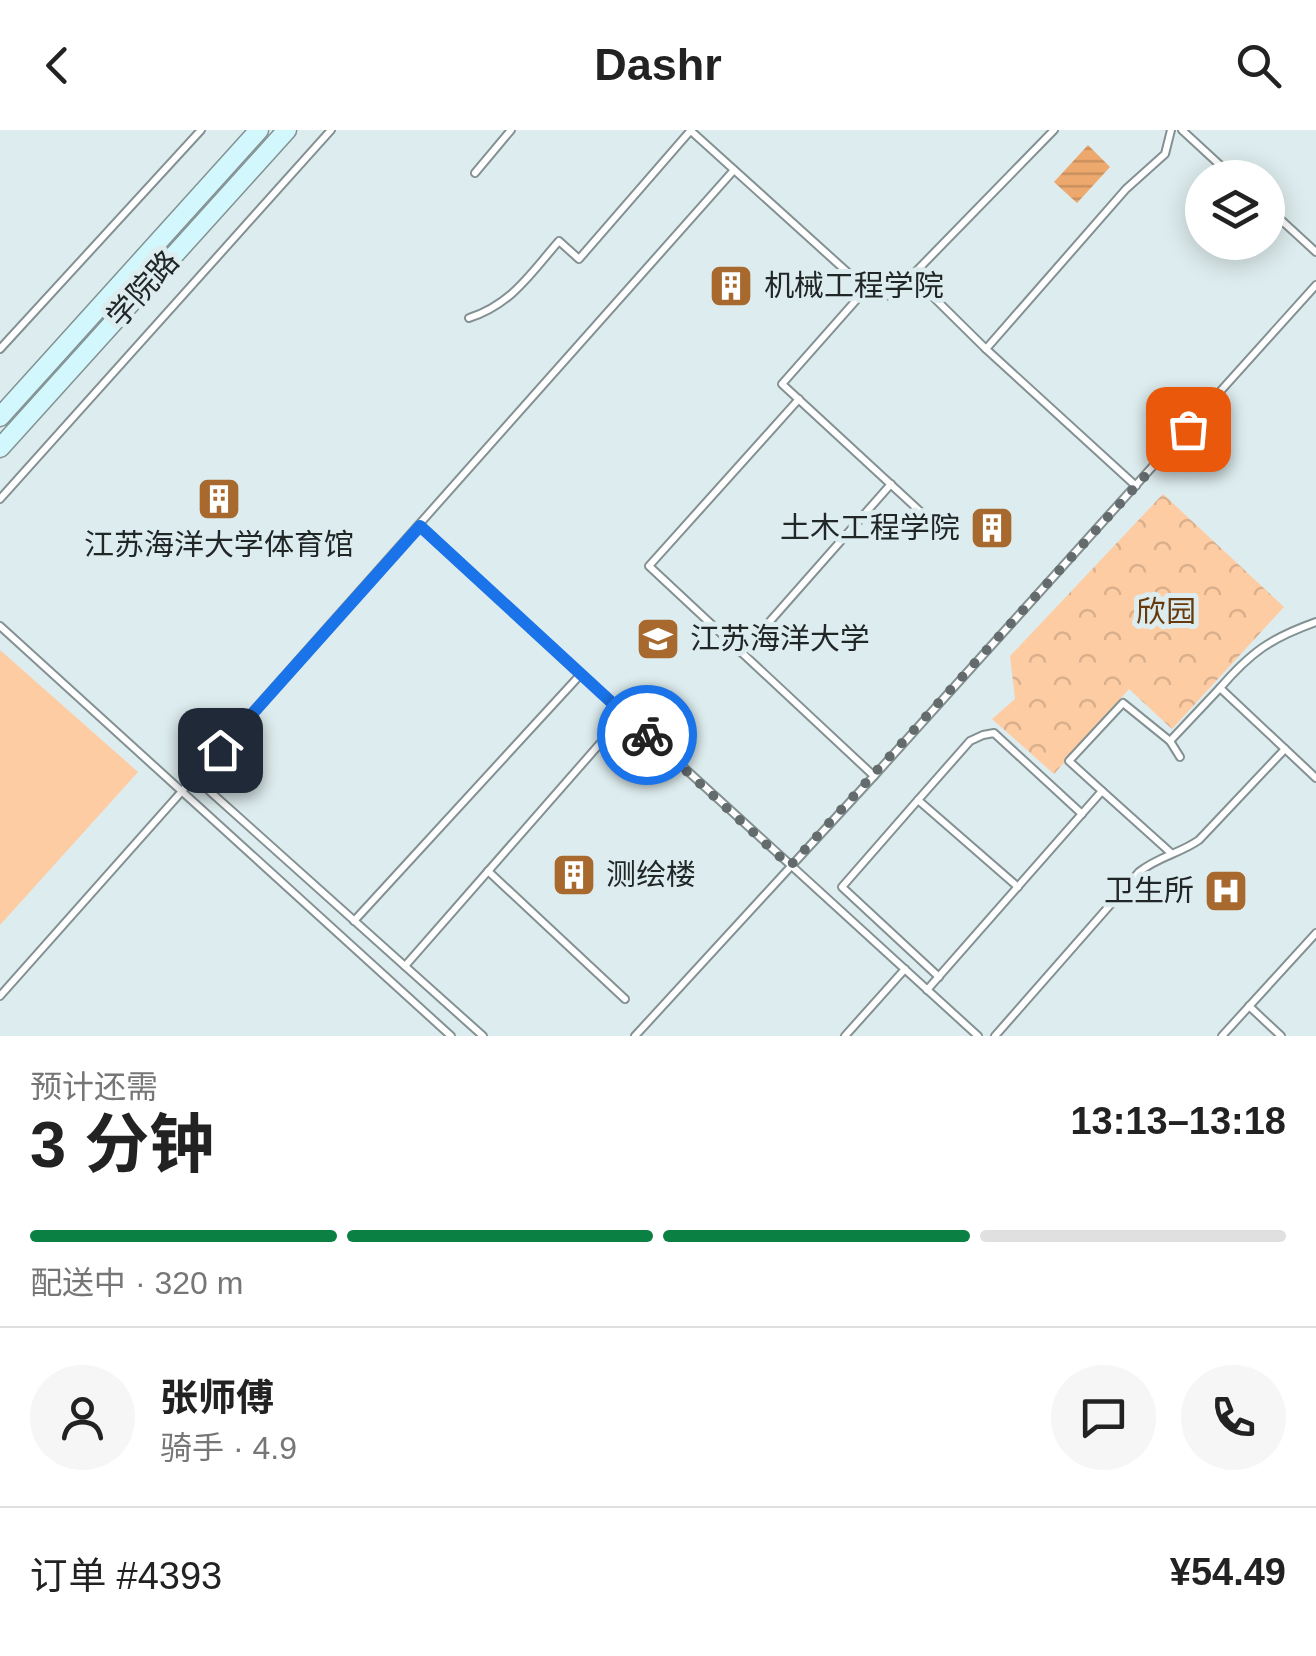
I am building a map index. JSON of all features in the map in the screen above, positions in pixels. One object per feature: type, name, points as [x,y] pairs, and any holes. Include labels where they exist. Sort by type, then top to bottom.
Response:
[{"type":"main road","name":"学院路","points":[[0,417],[259,130]]},
{"type":"main road","name":"学院路","points":[[0,448],[287,130]]},
{"type":"lane","points":[[0,349],[201,130]]},
{"type":"lane","points":[[0,499],[332,130]]},
{"type":"lane","points":[[475,173],[512,130]]},
{"type":"lane","points":[[469,318],[507,300],[559,241],[579,258],[691,130],[866,289],[881,296],[894,295],[1054,130]]},
{"type":"lane","points":[[986,349],[1126,189],[1165,154],[1171,130]]},
{"type":"lane","points":[[1182,130],[1214,160]]},
{"type":"lane","points":[[0,996],[734,170]]},
{"type":"lane","points":[[1285,224],[1316,252]]},
{"type":"lane","points":[[912,276],[1136,486]]},
{"type":"lane","points":[[635,1036],[1316,284]]},
{"type":"lane","points":[[866,289],[782,384],[924,515]]},
{"type":"lane","points":[[799,400],[649,566],[874,776]]},
{"type":"lane","points":[[742,653],[891,484]]},
{"type":"lane","points":[[420,526],[978,1036]]},
{"type":"lane","points":[[1170,740],[1244,660],[1266,644],[1316,622]]},
{"type":"lane","points":[[0,626],[451,1036]]},
{"type":"lane","points":[[354,921],[580,674]]},
{"type":"lane","points":[[1220,688],[1316,778]]},
{"type":"lane","points":[[1170,853],[1069,761],[1123,703],[1170,740],[1180,757]]},
{"type":"lane","points":[[405,966],[625,715]]},
{"type":"lane","points":[[939,976],[842,887],[970,741],[994,733],[1082,814]]},
{"type":"lane","points":[[995,1036],[1139,872],[1153,861],[1187,849],[1199,840],[1285,750]]},
{"type":"lane","points":[[195,778],[482,1036]]},
{"type":"lane","points":[[927,990],[1102,791]]},
{"type":"lane","points":[[918,800],[1018,886]]},
{"type":"lane","points":[[488,872],[624,999]]},
{"type":"lane","points":[[1222,1036],[1316,933]]},
{"type":"lane","points":[[845,1036],[905,970]]},
{"type":"lane","points":[[1249,1006],[1281,1036]]},
{"type":"green space","name":"欣园","points":[[1163,494],[1284,607],[1172,729],[1129,689],[1054,774],[992,719],[1015,699],[1010,656]]},
{"type":"green space","points":[[0,650],[138,772],[0,925]]},
{"type":"shaded area","points":[[1088,145],[1110,167],[1077,203],[1054,182]]},
{"type":"way so far","points":[[647,735],[790,866],[1188,429]]},
{"type":"place","name":"机械工程学院","points":[[731,286]]},
{"type":"place","name":"江苏海洋大学体育馆","points":[[219,499]]},
{"type":"place","name":"土木工程学院","points":[[992,528]]},
{"type":"place","name":"江苏海洋大学","points":[[658,639]]},
{"type":"place","name":"测绘楼","points":[[574,875]]},
{"type":"place","name":"卫生所","points":[[1226,891]]},
{"type":"route","points":[[220,750],[420,526],[647,735]]}]
